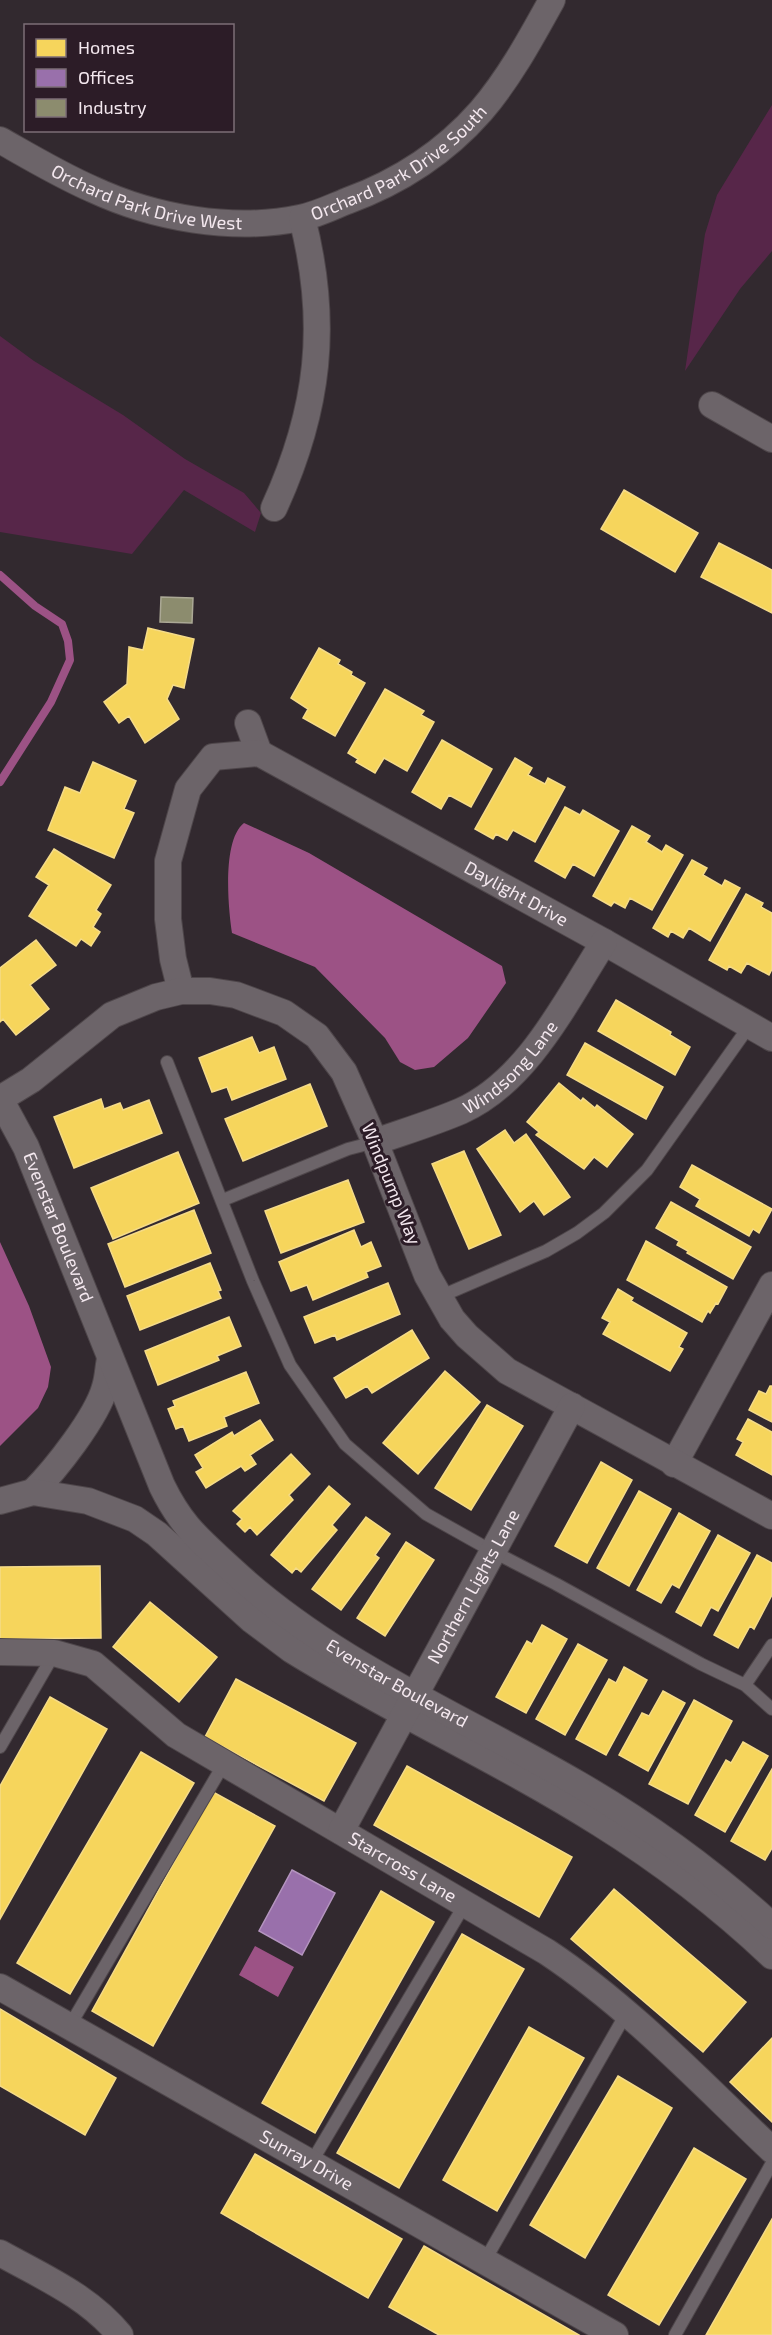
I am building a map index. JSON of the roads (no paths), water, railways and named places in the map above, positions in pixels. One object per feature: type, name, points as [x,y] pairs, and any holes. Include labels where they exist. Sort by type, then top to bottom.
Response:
[{"type":"street","name":"Orchard Park Drive South","points":[[274,508],[301,443],[314,381],[317,347],[315,286],[309,243],[302,218],[364,195],[404,175],[446,145],[481,111],[507,77],[552,0]]},
{"type":"street","name":"Orchard Park Drive West","points":[[0,140],[94,191],[146,208],[200,220],[235,223],[273,222],[302,218]]},
{"type":"street","points":[[712,405],[772,439]]},
{"type":"street","points":[[181,991],[173,959],[168,919],[168,861],[189,789],[213,757],[259,753],[248,723]]},
{"type":"street","name":"Daylight Drive","points":[[259,753],[604,942],[772,1038]]},
{"type":"street","name":"Windsong Lane","points":[[375,1142],[462,1110],[492,1092],[511,1077],[542,1037],[604,942]]},
{"type":"street","name":"Windpump Way","points":[[0,1099],[31,1080],[112,1016],[156,997],[181,991],[210,991],[260,1002],[284,1013],[317,1036],[344,1072],[375,1142],[428,1275],[452,1319],[484,1353],[507,1371],[772,1516]]},
{"type":"street","name":"Evenstar Boulevard","points":[[0,1099],[26,1147],[162,1486],[191,1533],[252,1589],[287,1617],[409,1705],[621,1837],[714,1905],[772,1956]]},
{"type":"street","points":[[674,1464],[772,1285]]},
{"type":"street","points":[[33,1492],[59,1462],[101,1399],[110,1359]]},
{"type":"street","name":"Northern Lights Lane","points":[[341,1831],[572,1406]]},
{"type":"street","name":"Evenstar Boulevard","points":[[0,1501],[33,1492],[88,1501],[135,1519],[158,1534],[252,1620],[292,1650],[578,1784],[631,1817],[704,1869],[772,1926]]},
{"type":"street","name":"Starcross Lane","points":[[0,1653],[54,1653],[93,1664],[176,1735],[548,1952],[627,2012],[772,2150]]},
{"type":"street","name":"Sunray Drive","points":[[0,1987],[615,2335]]},
{"type":"street","points":[[0,2253],[88,2303],[105,2317],[120,2335]]},
{"type":"lane","points":[[439,1297],[546,1251],[577,1233],[604,1212],[646,1170],[750,1025]]},
{"type":"lane","points":[[167,1062],[290,1365],[345,1444],[426,1514],[701,1664],[746,1685],[772,1709]]},
{"type":"lane","points":[[223,1200],[348,1149],[375,1142]]},
{"type":"lane","points":[[746,1685],[772,1645]]},
{"type":"lane","points":[[0,1747],[54,1653]]},
{"type":"lane","points":[[69,2027],[225,1762]]},
{"type":"lane","points":[[311,2163],[465,1904]]},
{"type":"lane","points":[[484,2262],[627,2012]]},
{"type":"lane","points":[[675,2335],[772,2163]]},
{"type":"waterway","points":[[0,575],[35,606],[62,624],[68,641],[70,660],[51,702],[0,782]]}]
